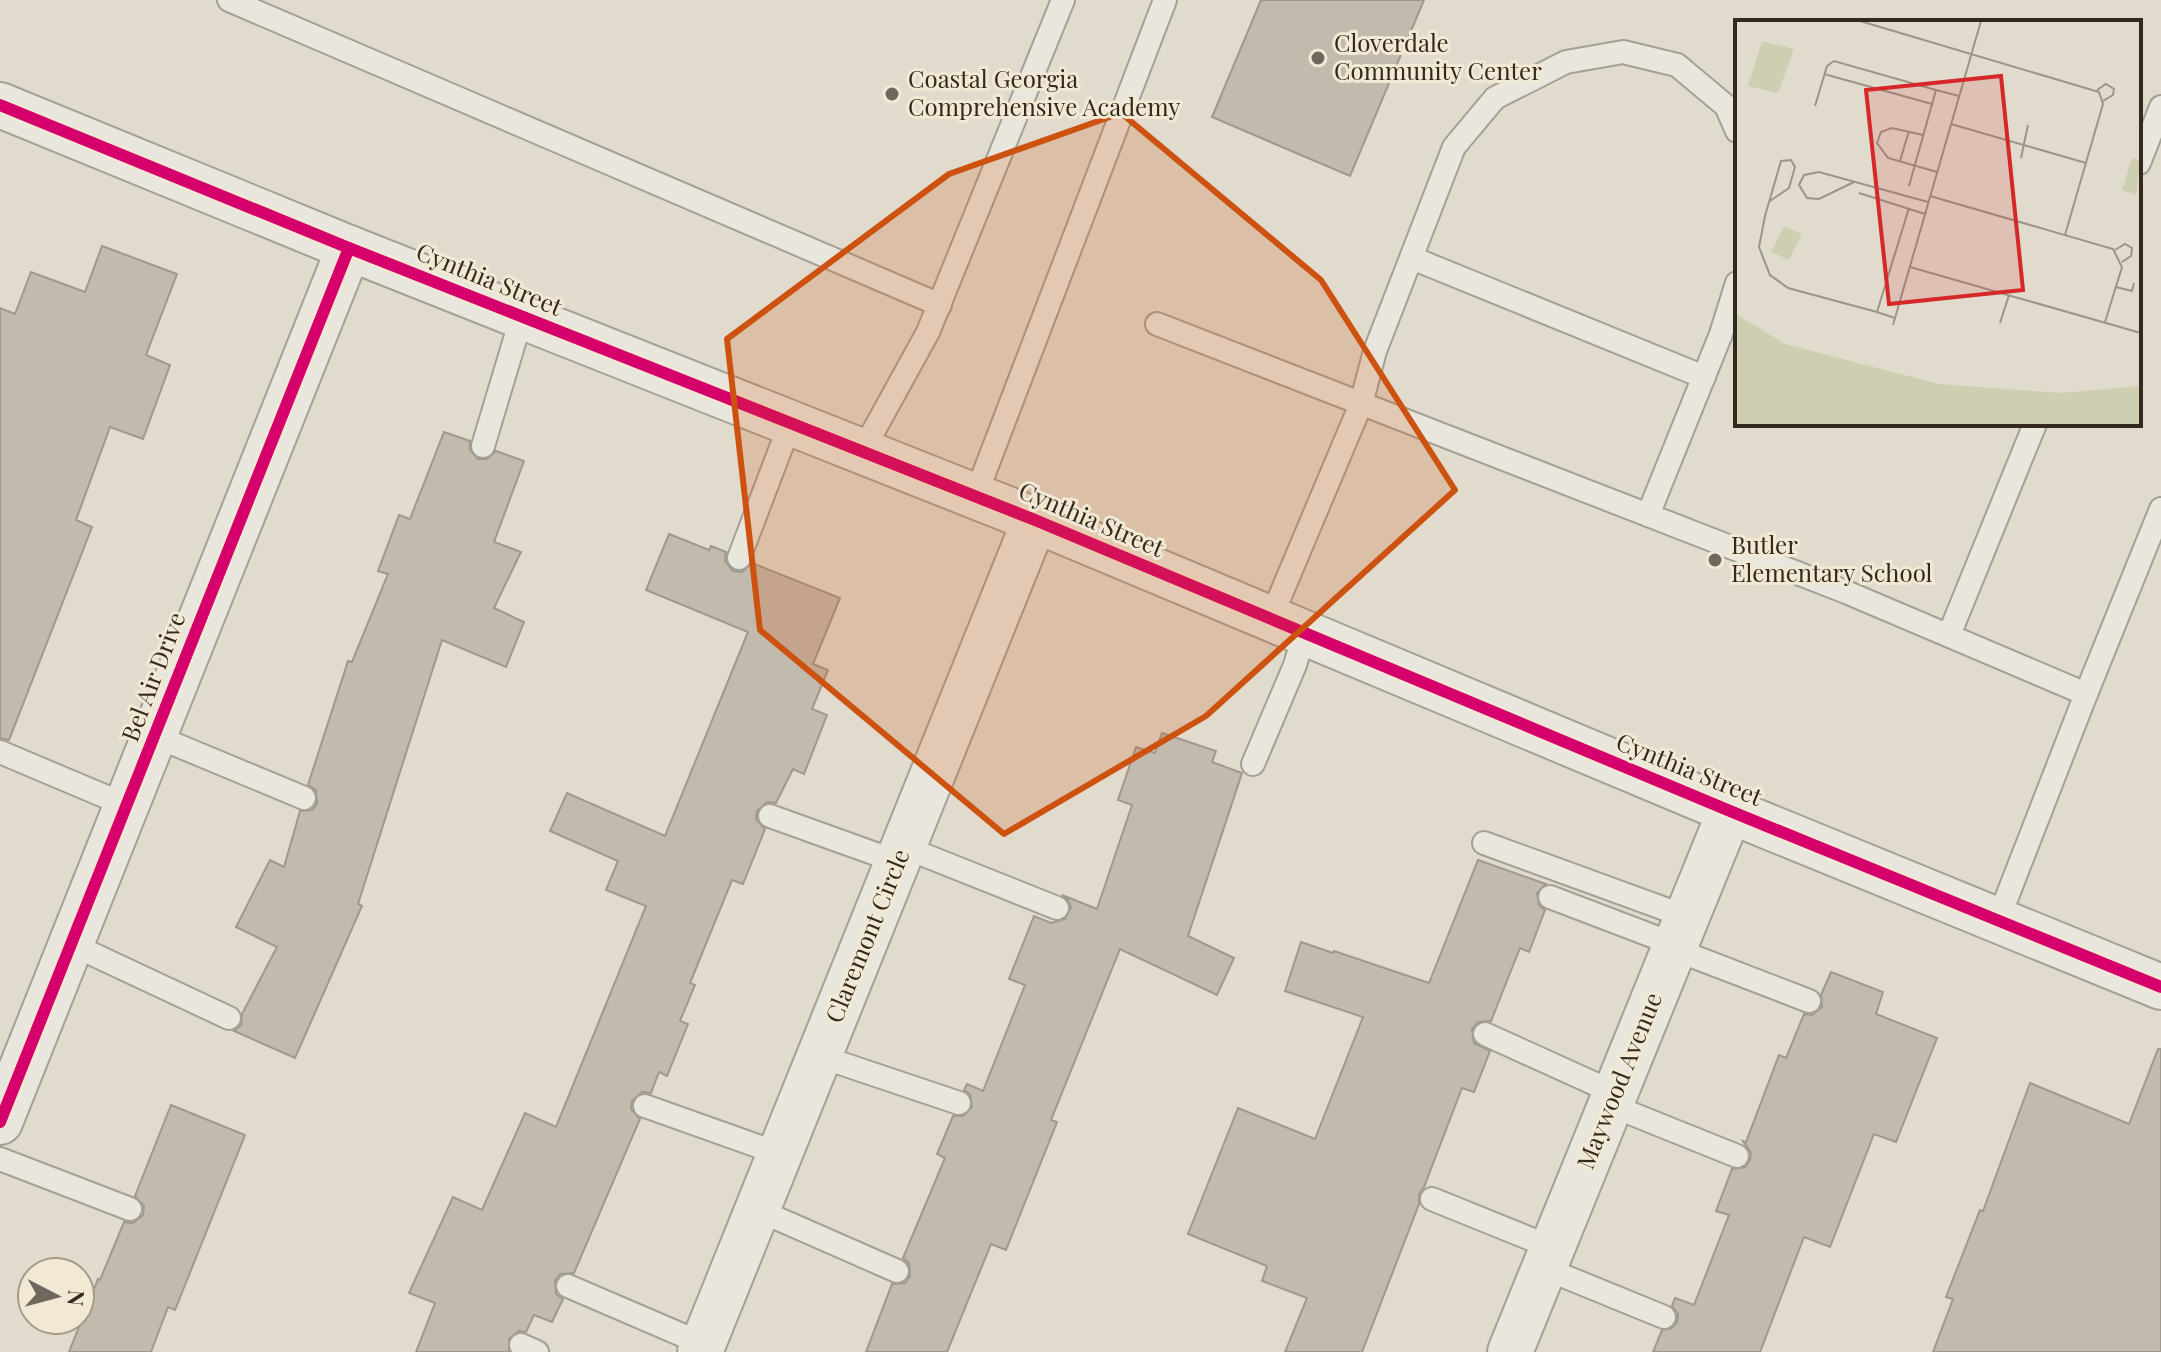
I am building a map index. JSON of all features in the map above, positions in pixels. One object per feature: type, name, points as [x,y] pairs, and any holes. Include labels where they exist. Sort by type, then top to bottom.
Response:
[{"type":"street","name":"Cynthia Street","points":[[0,105],[349,248],[1035,520],[1730,811],[2161,987]]},
{"type":"street","name":"Bel Air Drive","points":[[0,1122],[349,248]]},
{"type":"street","name":"Claremont Circle","points":[[701,1348],[1035,520]]},
{"type":"street","name":"Maywood Avenue","points":[[1510,1352],[1730,811]]},
{"type":"lane","points":[[229,0],[940,305]]},
{"type":"lane","points":[[862,452],[928,332],[1063,0]]},
{"type":"lane","points":[[975,497],[1165,0]]},
{"type":"lane","points":[[1253,764],[1295,665],[1287,627],[1361,404],[1375,351],[1454,147],[1495,98],[1566,62],[1623,52],[1677,65],[1726,106],[1735,126]]},
{"type":"lane","points":[[2141,158],[2161,107]]},
{"type":"lane","points":[[1412,258],[1704,377]]},
{"type":"lane","points":[[1648,515],[1704,377],[1735,289]]},
{"type":"lane","points":[[483,446],[522,316]]},
{"type":"lane","points":[[1157,324],[1846,592],[2086,694]]},
{"type":"lane","points":[[739,558],[790,424]]},
{"type":"lane","points":[[1949,635],[2034,426]]},
{"type":"lane","points":[[1998,920],[2161,509]]},
{"type":"lane","points":[[155,736],[304,798]]},
{"type":"lane","points":[[0,752],[128,806]]},
{"type":"lane","points":[[770,816],[901,854],[1057,908]]},
{"type":"lane","points":[[1484,843],[1809,1001]]},
{"type":"lane","points":[[1550,897],[1679,937]]},
{"type":"lane","points":[[71,944],[229,1018]]},
{"type":"lane","points":[[1485,1034],[1613,1099],[1737,1156]]},
{"type":"lane","points":[[819,1056],[959,1103]]},
{"type":"lane","points":[[645,1106],[780,1154]]},
{"type":"lane","points":[[0,1159],[130,1209]]},
{"type":"lane","points":[[1432,1199],[1664,1317]]},
{"type":"lane","points":[[758,1210],[897,1271]]},
{"type":"lane","points":[[568,1286],[701,1348]]},
{"type":"highlighted area","points":[[1121,113],[1321,280],[1455,490],[1206,716],[1004,834],[760,630],[727,339],[949,174]]},
{"type":"building","name":"Cloverdale Community Center","points":[[1261,0],[1424,0],[1350,176],[1212,117]]},
{"type":"building","points":[[102,246],[177,274],[146,355],[170,365],[143,439],[110,427],[76,520],[92,527],[9,740],[0,738],[0,308],[15,314],[31,272],[85,292]]},
{"type":"building","points":[[444,432],[470,441],[470,450],[478,459],[487,459],[496,451],[524,461],[494,542],[521,552],[494,608],[524,622],[506,667],[442,640],[358,904],[362,906],[295,1058],[234,1031],[241,1025],[242,1014],[277,947],[236,927],[270,860],[284,867],[300,811],[312,810],[317,804],[316,790],[308,785],[348,661],[352,662],[388,574],[378,571],[399,515],[410,519]]},
{"type":"building","points":[[669,534],[709,550],[711,546],[726,552],[725,561],[733,571],[742,572],[752,563],[840,598],[813,664],[828,670],[812,709],[827,715],[804,774],[793,769],[776,803],[767,802],[757,811],[756,819],[765,829],[743,884],[732,880],[690,983],[695,985],[680,1021],[688,1024],[667,1076],[659,1072],[651,1093],[642,1092],[632,1101],[631,1109],[640,1119],[574,1273],[560,1274],[555,1281],[556,1294],[563,1299],[552,1322],[534,1315],[526,1332],[519,1331],[509,1339],[509,1352],[416,1352],[435,1303],[409,1293],[453,1197],[482,1210],[525,1113],[556,1127],[646,906],[606,890],[618,861],[550,831],[567,793],[665,836],[748,632],[646,590]]},
{"type":"building","points":[[1162,733],[1216,751],[1212,762],[1242,773],[1188,936],[1234,958],[1217,995],[1120,949],[1051,1120],[1057,1122],[1006,1250],[991,1244],[947,1352],[866,1352],[892,1284],[905,1283],[910,1276],[909,1263],[903,1258],[945,1158],[937,1154],[953,1116],[963,1116],[972,1107],[970,1094],[964,1090],[967,1084],[983,1091],[1025,985],[1009,979],[1034,916],[1051,923],[1065,919],[1071,907],[1062,895],[1097,909],[1132,805],[1118,800],[1136,747],[1155,753]]},
{"type":"building","points":[[1478,860],[1546,884],[1537,893],[1539,905],[1545,910],[1529,952],[1520,948],[1491,1021],[1478,1022],[1472,1029],[1474,1043],[1490,1051],[1474,1092],[1462,1088],[1419,1194],[1419,1204],[1362,1352],[1285,1352],[1307,1298],[1262,1281],[1267,1266],[1188,1234],[1238,1108],[1315,1139],[1363,1017],[1285,991],[1301,942],[1429,983]]},
{"type":"building","points":[[1831,972],[1883,992],[1876,1014],[1937,1038],[1896,1142],[1874,1134],[1830,1247],[1804,1237],[1760,1352],[1653,1352],[1662,1330],[1672,1328],[1677,1322],[1678,1314],[1672,1306],[1675,1298],[1694,1305],[1729,1215],[1716,1211],[1732,1169],[1745,1167],[1750,1160],[1751,1153],[1743,1141],[1746,1142],[1779,1055],[1786,1058],[1804,1014],[1812,1015],[1822,1007],[1821,995]]},
{"type":"building","points":[[2158,1049],[2161,1049],[2161,1352],[1933,1352],[1953,1299],[1946,1297],[1980,1210],[1983,1211],[2030,1083],[2129,1124]]},
{"type":"building","points":[[171,1105],[245,1135],[175,1310],[168,1307],[151,1352],[69,1352],[75,1336],[96,1336],[96,1284],[124,1222],[133,1223],[143,1215],[144,1206],[135,1196]]},
{"type":"cycle path","points":[[0,105],[349,248],[1035,520],[1730,811],[2161,987]]},
{"type":"cycle path","points":[[0,1122],[349,248]]},
{"type":"place","name":"Cloverdale Community Center","points":[[1318,58]]},
{"type":"place","name":"Coastal Georgia Comprehensive Academy","points":[[892,94]]},
{"type":"place","name":"Butler Elementary School","points":[[1715,560]]}]
